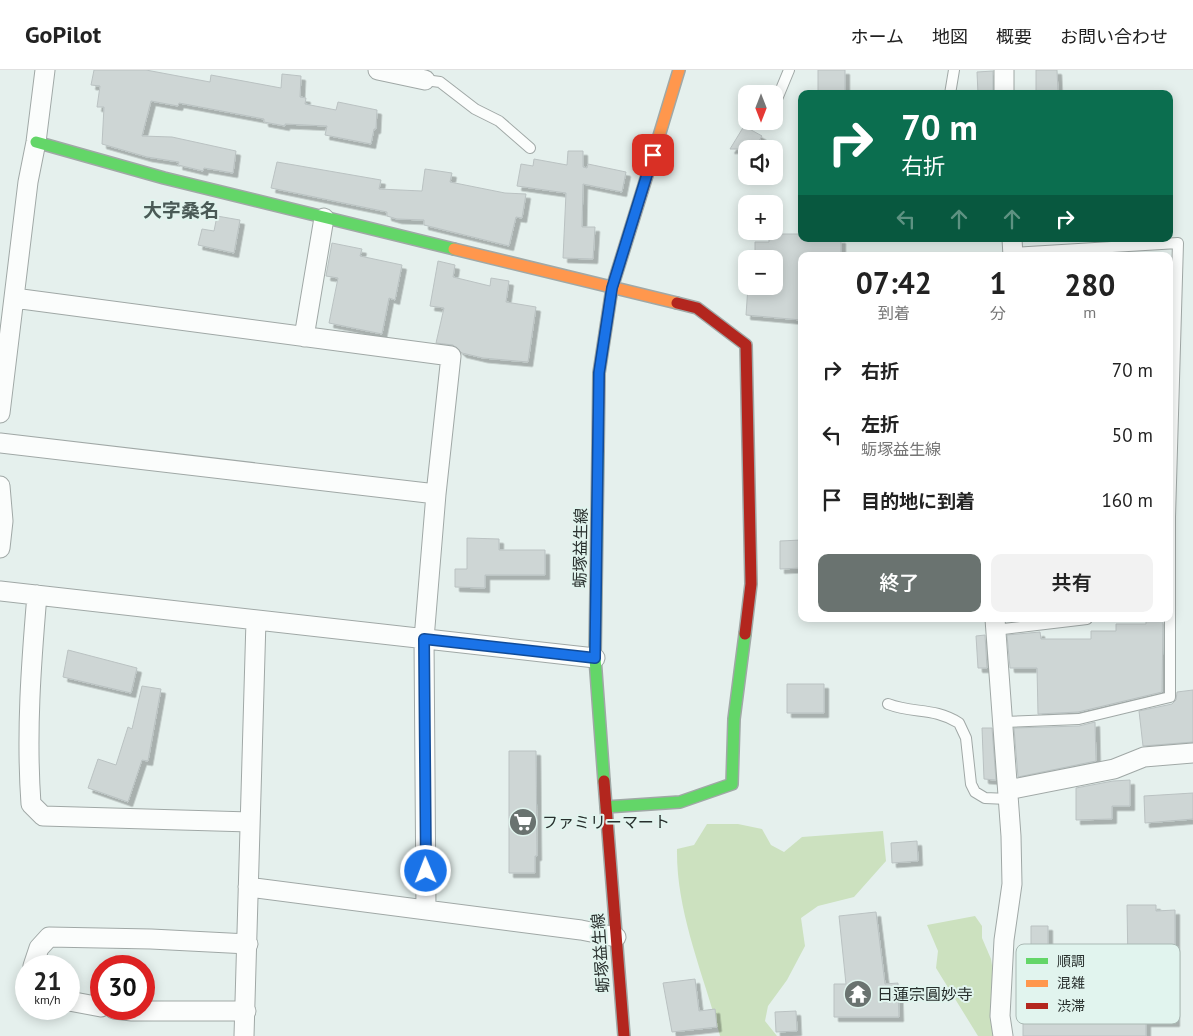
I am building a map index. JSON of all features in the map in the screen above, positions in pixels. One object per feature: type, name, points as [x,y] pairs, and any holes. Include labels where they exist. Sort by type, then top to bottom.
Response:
[{"type":"street","points":[[0,413],[28,182],[36,142],[45,70]]},
{"type":"street","points":[[378,70],[425,80]]},
{"type":"street","name":"蛎塚益生線","points":[[624,1036],[595,658],[599,373],[612,288],[679,70]]},
{"type":"street","points":[[1004,70],[1004,90]]},
{"type":"street","points":[[36,142],[164,178],[697,308],[746,345],[751,584],[734,719],[732,784],[680,802],[606,807]]},
{"type":"street","points":[[304,337],[324,218]]},
{"type":"street","points":[[14,298],[452,356],[436,494],[424,639],[426,910]]},
{"type":"street","points":[[0,443],[436,494]]},
{"type":"street","points":[[0,486],[3,521],[0,548]]},
{"type":"street","points":[[0,591],[595,658]]},
{"type":"street","points":[[37,595],[29,690],[28,758],[30,804],[43,816],[250,822]]},
{"type":"street","points":[[244,1036],[256,620]]},
{"type":"street","points":[[995,624],[1008,795],[1012,884],[1004,940],[1000,1016],[1003,1036]]},
{"type":"street","points":[[1008,795],[1114,768],[1144,757],[1193,753]]},
{"type":"street","points":[[248,887],[616,937]]},
{"type":"street","points":[[37,955],[39,948],[49,937],[151,939],[248,944]]},
{"type":"street","points":[[155,1011],[246,1011]]},
{"type":"lane","points":[[783,85],[789,70]]},
{"type":"lane","points":[[951,90],[954,70]]},
{"type":"lane","points":[[425,80],[440,82],[475,109],[500,120],[530,148]]},
{"type":"lane","points":[[1013,249],[1178,243],[1173,324]]},
{"type":"lane","points":[[995,624],[1032,622]]},
{"type":"lane","points":[[1003,722],[1079,719],[1170,697],[1169,622]]},
{"type":"lane","points":[[888,704],[898,708],[931,710],[959,723],[966,738],[971,784],[975,792],[985,798],[1008,795]]},
{"type":"green space","points":[[707,824],[738,824],[762,829],[771,845],[784,852],[802,837],[883,831],[886,861],[854,897],[818,906],[801,918],[805,946],[787,980],[768,1006],[765,1021],[777,1036],[720,1036],[692,944],[681,897],[678,873],[677,849],[694,845]]},
{"type":"green space","points":[[975,916],[982,926],[982,938],[991,959],[995,984],[995,1036],[978,1036],[936,968],[938,951],[927,925]]},
{"type":"building","points":[[94,70],[146,70],[210,82],[211,75],[281,88],[282,74],[301,76],[300,97],[306,98],[305,104],[336,110],[338,102],[377,110],[376,129],[374,129],[371,144],[325,135],[327,126],[285,124],[285,126],[264,122],[264,119],[179,103],[178,106],[151,101],[142,136],[172,137],[236,151],[233,173],[204,168],[203,171],[178,165],[179,162],[147,157],[102,144],[104,107],[97,107],[100,86],[91,85]]},
{"type":"building","points":[[818,70],[845,70],[845,90],[818,90]]},
{"type":"building","points":[[1036,70],[1057,70],[1058,90],[1036,90]]},
{"type":"building","points":[[993,71],[993,90],[978,90],[977,72]]},
{"type":"building","points":[[742,130],[751,130],[762,136],[760,140],[738,140],[738,149],[730,149]]},
{"type":"building","points":[[568,151],[583,151],[583,167],[587,168],[588,164],[626,172],[622,192],[583,184],[582,227],[595,227],[593,259],[563,258],[566,193],[517,186],[521,164],[533,166],[534,159],[567,165]]},
{"type":"building","points":[[277,162],[381,180],[379,189],[422,191],[425,169],[452,173],[450,182],[505,193],[526,194],[522,218],[516,217],[509,246],[424,225],[424,220],[397,219],[387,216],[387,212],[271,188]]},
{"type":"building","points":[[217,216],[240,220],[234,253],[198,245],[202,229],[214,231]]},
{"type":"building","points":[[783,234],[798,234],[798,242],[841,242],[841,252],[798,252],[798,320],[746,315],[747,295],[783,295],[783,250],[755,250],[755,242],[783,240]]},
{"type":"building","points":[[332,243],[362,249],[360,256],[402,265],[395,300],[389,298],[382,334],[329,323],[338,278],[326,276]]},
{"type":"building","points":[[438,261],[455,265],[453,277],[490,286],[491,278],[509,281],[506,302],[536,307],[528,362],[483,358],[462,353],[453,345],[436,343],[444,308],[430,306]]},
{"type":"building","points":[[467,538],[499,539],[499,550],[545,550],[545,575],[485,575],[485,588],[455,587],[455,569],[467,569]]},
{"type":"building","points":[[798,540],[798,568],[780,569],[780,541]]},
{"type":"building","points":[[1146,622],[1163,622],[1162,692],[1078,712],[1038,714],[1037,668],[1010,668],[1007,635],[1040,632],[1041,639],[1091,639],[1091,631],[1116,631],[1116,624],[1146,624]]},
{"type":"building","points":[[985,635],[987,668],[978,668],[976,636]]},
{"type":"building","points":[[68,650],[137,668],[131,693],[63,677]]},
{"type":"building","points":[[787,684],[824,684],[824,713],[787,713]]},
{"type":"building","points":[[142,686],[161,689],[148,761],[142,760],[128,802],[88,788],[98,759],[116,765],[128,727],[132,729]]},
{"type":"building","points":[[1193,690],[1193,742],[1143,746],[1139,711],[1172,704],[1176,700],[1177,692]]},
{"type":"building","points":[[1095,722],[1096,761],[1018,777],[1014,728],[1079,726]]},
{"type":"building","points":[[982,728],[992,728],[996,780],[984,779]]},
{"type":"building","name":"ファミリーマート","points":[[509,751],[536,751],[537,856],[535,856],[535,873],[509,873]]},
{"type":"building","points":[[1130,780],[1130,806],[1112,806],[1112,819],[1076,820],[1076,788],[1113,781]]},
{"type":"building","points":[[1193,793],[1193,819],[1145,823],[1144,796]]},
{"type":"building","points":[[917,841],[918,861],[892,863],[891,843]]},
{"type":"building","points":[[1127,905],[1156,905],[1156,911],[1175,910],[1175,944],[1128,944]]},
{"type":"building","points":[[876,912],[885,984],[898,983],[899,1017],[834,1017],[834,984],[846,984],[839,916]]},
{"type":"building","points":[[1031,926],[1048,926],[1048,944],[1031,944]]},
{"type":"building","points":[[695,979],[699,1011],[715,1009],[717,1027],[672,1032],[663,983]]},
{"type":"building","points":[[796,1011],[797,1031],[776,1032],[775,1012]]},
{"type":"building","points":[[1023,1024],[1146,1024],[1146,1036],[1023,1036]]},
{"type":"traffic: fast","points":[[36,142],[164,178],[454,249]]},
{"type":"traffic: fast","points":[[598,451],[595,658],[604,781]]},
{"type":"traffic: fast","points":[[606,807],[680,802],[732,784],[734,719],[745,634]]},
{"type":"traffic: slow","points":[[649,169],[679,70]]},
{"type":"traffic: slow","points":[[454,249],[677,303]]},
{"type":"traffic: jam","points":[[598,451],[599,373],[612,288],[649,169]]},
{"type":"traffic: jam","points":[[677,303],[697,308],[746,345],[751,584],[745,634]]},
{"type":"traffic: jam","points":[[604,781],[624,1036]]},
{"type":"place","name":"ファミリーマート","points":[[523,822]]},
{"type":"place","name":"日蓮宗圓妙寺","points":[[858,994]]},
{"type":"district","name":"大字桑名","points":[[181,210]]},
{"type":"route","points":[[426,871],[424,639],[595,658],[599,373],[612,288],[638,209],[653,155]]}]
